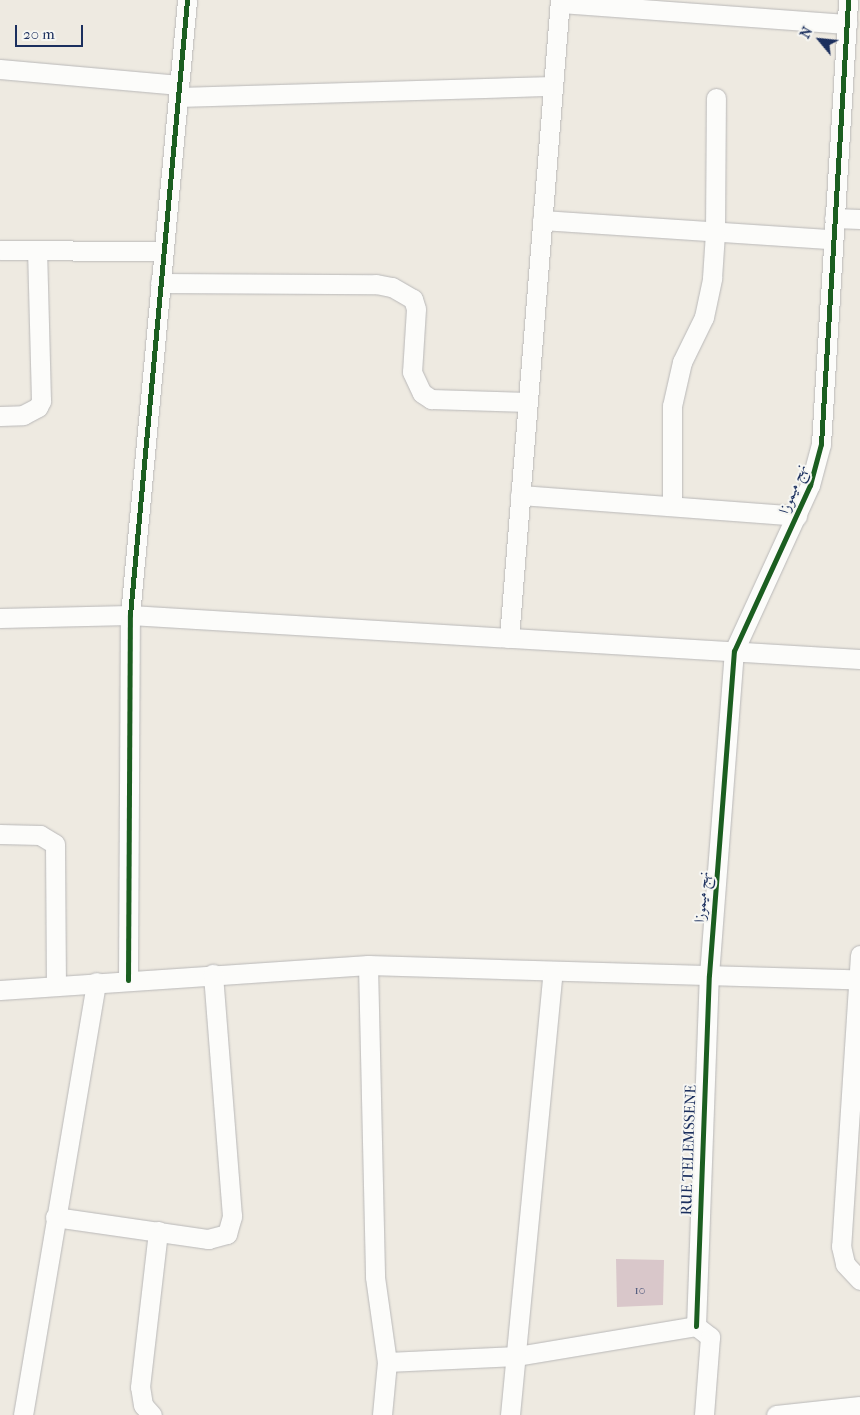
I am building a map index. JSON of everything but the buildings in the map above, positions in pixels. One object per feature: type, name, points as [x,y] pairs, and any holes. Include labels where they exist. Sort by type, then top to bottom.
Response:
[{"type":"street","points":[[128,980],[130,615],[162,251],[187,0]]},
{"type":"street","name":"نهج ميموزا","points":[[709,975],[734,651],[797,516],[810,485],[821,444],[831,239],[834,218],[848,0]]},
{"type":"street","points":[[509,638],[560,1],[846,24]]},
{"type":"street","points":[[0,70],[178,91],[553,86]]},
{"type":"street","points":[[672,506],[672,406],[682,362],[704,317],[712,278],[715,233],[716,98]]},
{"type":"street","points":[[834,218],[860,219]]},
{"type":"street","points":[[542,220],[715,233],[831,239]]},
{"type":"street","points":[[0,250],[162,251]]},
{"type":"street","points":[[0,416],[23,415],[38,407],[41,401],[37,250]]},
{"type":"street","points":[[160,283],[376,284],[392,287],[413,299],[416,309],[412,372],[422,393],[431,399],[528,402]]},
{"type":"street","points":[[520,495],[797,516]]},
{"type":"street","points":[[0,618],[130,615],[860,659]]},
{"type":"street","points":[[0,834],[40,835],[55,844],[56,986]]},
{"type":"street","points":[[860,955],[860,980],[841,1246],[846,1264],[860,1280]]},
{"type":"street","points":[[0,990],[213,974],[368,965],[860,980]]},
{"type":"street","points":[[368,965],[375,1277],[387,1362],[382,1415]]},
{"type":"street","points":[[510,1415],[554,971]]},
{"type":"street","points":[[55,1217],[216,1240],[227,1234],[231,1227],[213,974]]},
{"type":"street","name":"RUE TELEMSSENE","points":[[696,1326],[699,1189],[709,975]]},
{"type":"street","points":[[23,1415],[96,982]]},
{"type":"street","points":[[152,1415],[143,1404],[140,1387],[158,1231]]},
{"type":"street","points":[[387,1362],[517,1356],[696,1326],[710,1337],[704,1415]]},
{"type":"street","points":[[776,1415],[860,1406]]},
{"type":"cycle path","points":[[128,980],[130,615],[187,0]]},
{"type":"cycle path","points":[[696,1326],[709,975],[734,651],[810,485],[821,444],[848,0]]}]
